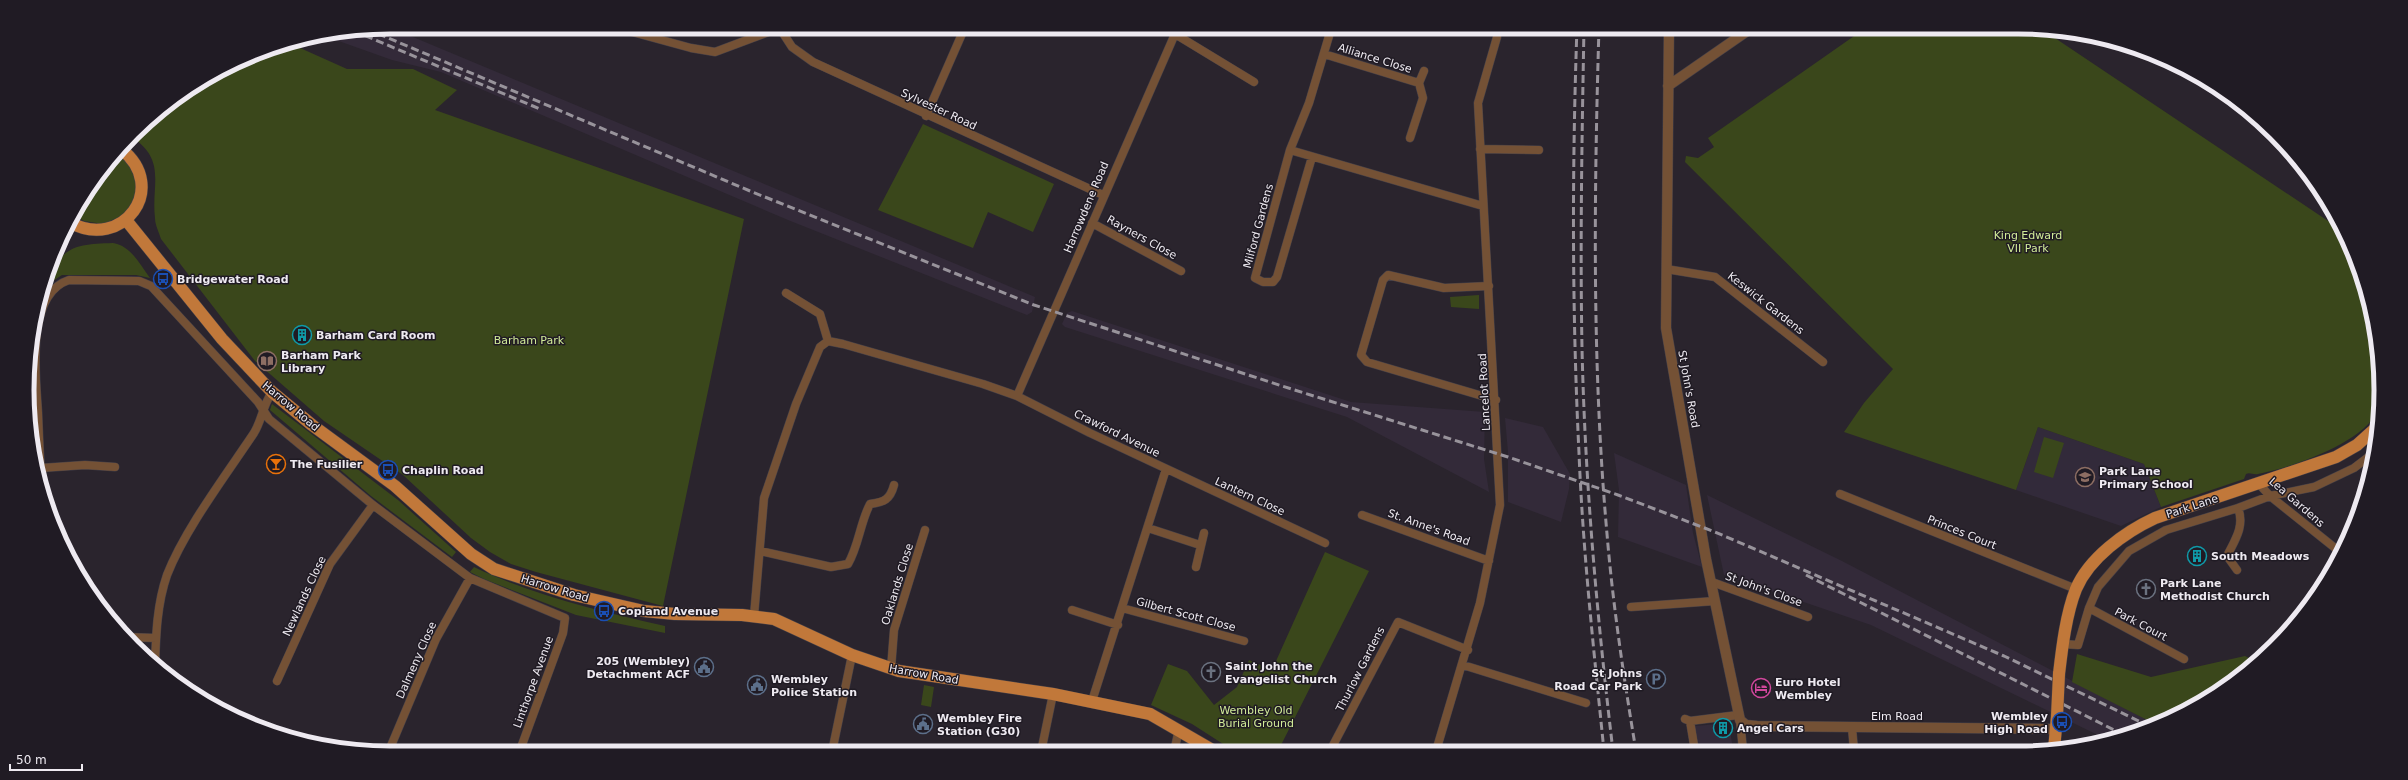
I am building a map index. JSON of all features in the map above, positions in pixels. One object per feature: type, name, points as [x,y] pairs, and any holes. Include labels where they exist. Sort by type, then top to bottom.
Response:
[{"type":"main road","points":[[75,224],[93,231],[114,228],[126,220],[140,200],[142,182],[135,162],[125,152]]},
{"type":"main road","name":"Harrow Road","points":[[126,220],[222,339],[272,392],[312,425],[394,486],[471,554],[494,569],[574,595],[644,611],[675,614],[754,616],[774,619],[791,625],[852,655],[891,669],[1053,694],[1150,714],[1179,729],[1205,746]]},
{"type":"main road","name":"Park Lane","points":[[2055,744],[2059,674],[2063,644],[2076,589],[2098,558],[2140,525],[2167,514],[2336,457],[2357,445],[2371,432]]},
{"type":"street","points":[[640,34],[691,48],[715,52],[763,34]]},
{"type":"street","name":"Sylvester Road","points":[[783,34],[792,47],[804,57],[926,116],[1103,195]]},
{"type":"street","points":[[926,116],[962,34]]},
{"type":"street","name":"Harrowdene Road","points":[[1016,396],[1103,195],[1175,34]]},
{"type":"street","points":[[1183,34],[1254,82]]},
{"type":"street","name":"Lancelot Road","points":[[1438,746],[1468,650],[1489,561],[1500,505],[1496,400],[1483,206],[1478,103],[1496,34]]},
{"type":"street","name":"St John's Road","points":[[1669,34],[1666,328],[1706,559],[1712,582],[1714,601],[1739,718],[1742,746]]},
{"type":"street","points":[[1668,86],[1742,34]]},
{"type":"street","name":"Milford Gardens","points":[[1312,157],[1277,277],[1273,282],[1263,282],[1255,278],[1290,150],[1309,103],[1329,36]]},
{"type":"street","name":"Alliance Close","points":[[1324,54],[1419,83]]},
{"type":"street","name":"Alliance Close","points":[[1410,138],[1423,98],[1419,83],[1424,71]]},
{"type":"street","points":[[1480,149],[1539,150]]},
{"type":"street","points":[[1290,150],[1483,206]]},
{"type":"street","name":"Rayners Close","points":[[1092,222],[1181,271]]},
{"type":"street","name":"Keswick Gardens","points":[[1666,269],[1715,277],[1823,362]]},
{"type":"street","points":[[1489,286],[1444,288],[1388,275],[1383,280],[1361,355],[1367,362],[1496,400]]},
{"type":"street","name":"Harrow Road","points":[[44,306],[52,290],[60,283],[68,280],[99,279],[139,281],[151,286],[258,402],[269,419],[373,505],[470,578],[565,618]]},
{"type":"street","points":[[754,616],[764,498],[796,404],[820,347],[828,341],[820,314],[786,293]]},
{"type":"street","name":"Crawford Avenue","points":[[828,341],[976,382],[1016,396],[1166,469],[1118,625],[1092,701]]},
{"type":"street","name":"Harrow Road","points":[[36,359],[40,455]]},
{"type":"street","points":[[155,658],[158,609],[167,575],[210,498],[256,429],[272,392]]},
{"type":"street","name":"Park Lane","points":[[2063,644],[2078,645],[2089,608],[2098,587],[2129,551],[2166,530],[2238,508],[2270,496],[2314,487],[2354,468],[2367,458]]},
{"type":"street","points":[[43,468],[85,464],[115,467]]},
{"type":"street","name":"Lantern Close","points":[[1166,469],[1325,543]]},
{"type":"street","name":"Lea Gardens","points":[[2259,484],[2270,496],[2336,549]]},
{"type":"street","points":[[760,551],[832,567],[848,564],[855,551],[864,516],[870,504],[884,502],[891,496],[894,485]]},
{"type":"street","name":"Princes Court","points":[[1840,494],[2076,589]]},
{"type":"street","name":"Newlands Close","points":[[277,680],[330,564],[373,505]]},
{"type":"street","points":[[2237,570],[2227,556],[2239,533],[2242,517],[2238,508]]},
{"type":"street","name":"St. Anne's Road","points":[[1362,515],[1489,561]]},
{"type":"street","points":[[1148,528],[1200,546]]},
{"type":"street","name":"Oaklands Close","points":[[891,669],[894,630],[925,530]]},
{"type":"street","points":[[1196,567],[1204,533]]},
{"type":"street","name":"Dalmeny Close","points":[[391,746],[436,639],[470,578]]},
{"type":"street","name":"St John's Close","points":[[1712,582],[1808,617]]},
{"type":"street","points":[[1632,607],[1714,601]]},
{"type":"street","name":"Gilbert Scott Close","points":[[1122,608],[1244,641]]},
{"type":"street","name":"Park Court","points":[[2089,608],[2184,659]]},
{"type":"street","points":[[1072,610],[1118,625]]},
{"type":"street","name":"Linthorpe Avenue","points":[[521,746],[562,632],[565,618]]},
{"type":"street","name":"Thurlow Gardens","points":[[1333,746],[1398,622],[1468,650]]},
{"type":"street","points":[[134,637],[156,638]]},
{"type":"street","points":[[833,746],[852,655]]},
{"type":"street","points":[[1463,664],[1586,703]]},
{"type":"street","points":[[1042,746],[1053,694]]},
{"type":"street","points":[[1694,746],[1688,720],[1739,718]]},
{"type":"street","name":"Elm Road","points":[[1739,718],[1746,724],[1757,726],[2056,729]]},
{"type":"street","points":[[1852,728],[1854,746]]},
{"type":"street","points":[[1175,746],[1179,729]]},
{"type":"shaded area","points":[[406,34],[1035,297],[1032,312],[1027,315],[788,220],[441,72],[392,60],[333,39],[367,35]]},
{"type":"shaded area","points":[[1072,311],[1351,402],[1485,412],[1484,459],[1489,492],[1347,417],[1065,327],[1062,324],[1067,313]]},
{"type":"shaded area","points":[[1505,418],[1543,427],[1570,474],[1569,489],[1561,522],[1508,502],[1508,452]]},
{"type":"shaded area","name":"Park Lane Primary School","points":[[2038,427],[2144,464],[2161,507],[2121,526],[2016,490]]},
{"type":"shaded area","points":[[1614,453],[1686,485],[1693,533],[1702,567],[1618,537],[1619,490]]},
{"type":"shaded area","points":[[1707,495],[1842,561],[2149,721],[2100,736],[1871,625],[1724,575]]},
{"type":"shaded area","points":[[1729,723],[1732,746],[1699,746],[1695,726]]},
{"type":"green space","name":"King Edward VII Park","points":[[1857,34],[2018,34],[2052,36],[2332,224],[2347,254],[2355,276],[2367,321],[2373,367],[2374,390],[2373,419],[2357,433],[2342,443],[2307,460],[2273,471],[2256,474],[2247,473],[2244,479],[2161,507],[2144,464],[2038,427],[2016,490],[1844,432],[1864,403],[1893,369],[1685,162],[1686,156],[1698,158],[1714,147],[1708,138]]},
{"type":"green space","name":"Barham Park","points":[[297,46],[347,69],[413,69],[457,90],[435,110],[744,219],[663,606],[536,572],[511,564],[490,552],[471,538],[403,475],[324,421],[255,361],[161,239],[155,221],[154,164],[150,155],[136,140],[155,122],[192,94],[254,61]]},
{"type":"green space","points":[[923,124],[1054,184],[1033,232],[988,212],[973,248],[878,210]]},
{"type":"green space","points":[[121,156],[129,163],[137,186],[135,197],[124,215],[103,224],[84,221],[79,218],[82,212],[94,192]]},
{"type":"green space","points":[[113,243],[125,248],[130,251],[150,278],[136,275],[62,275],[51,282],[58,262],[64,255],[80,246]]},
{"type":"green space","points":[[1479,295],[1479,309],[1451,307],[1450,297]]},
{"type":"green space","points":[[272,404],[398,500],[456,552],[452,557],[371,496],[270,410]]},
{"type":"green space","points":[[2044,437],[2064,443],[2053,478],[2034,472]]},
{"type":"green space","name":"Wembley Old Burial Ground","points":[[1325,552],[1369,571],[1281,746],[1226,746],[1192,724],[1151,705],[1168,664],[1187,671],[1214,705],[1237,687],[1249,660],[1272,670]]},
{"type":"green space","points":[[474,567],[520,586],[568,602],[665,626],[665,633],[576,615],[484,579],[470,572]]},
{"type":"green space","points":[[2077,654],[2151,677],[2245,656],[2251,659],[2216,686],[2175,709],[2149,721],[2072,682]]},
{"type":"green space","points":[[924,685],[934,687],[931,707],[921,705]]},
{"type":"railway","points":[[380,34],[750,191],[1034,305],[1282,386],[1508,457],[1618,495],[1715,532],[2004,656],[2143,723]]},
{"type":"railway","points":[[1577,34],[1574,134],[1574,240],[1577,400],[1586,565],[1604,746]]},
{"type":"railway","points":[[1584,34],[1581,308],[1586,449],[1593,550],[1612,746]]},
{"type":"railway","points":[[1599,34],[1595,217],[1597,344],[1602,471],[1612,588],[1635,746]]},
{"type":"railway","points":[[364,35],[540,109]]},
{"type":"railway","points":[[1806,575],[2117,732]]},
{"type":"place","name":"Bridgewater Road","points":[[163,279]]},
{"type":"place","name":"Barham Card Room","points":[[302,335]]},
{"type":"place","name":"Barham Park Library","points":[[267,361]]},
{"type":"place","name":"The Fusilier","points":[[276,464]]},
{"type":"place","name":"Chaplin Road","points":[[388,470]]},
{"type":"place","name":"Park Lane Primary School","points":[[2085,477]]},
{"type":"place","name":"South Meadows","points":[[2197,556]]},
{"type":"place","name":"Park Lane Methodist Church","points":[[2146,589]]},
{"type":"place","name":"Copland Avenue","points":[[604,611]]},
{"type":"place","name":"205 (Wembley) Detachment ACF","points":[[704,667]]},
{"type":"place","name":"Saint John the Evangelist Church","points":[[1211,672]]},
{"type":"place","name":"St Johns Road Car Park","points":[[1656,679]]},
{"type":"place","name":"Wembley Police Station","points":[[757,685]]},
{"type":"place","name":"Euro Hotel Wembley","points":[[1761,688]]},
{"type":"place","name":"Wembley High Road","points":[[2062,722]]},
{"type":"place","name":"Wembley Fire Station (G30)","points":[[923,724]]},
{"type":"place","name":"Angel Cars","points":[[1723,728]]}]
